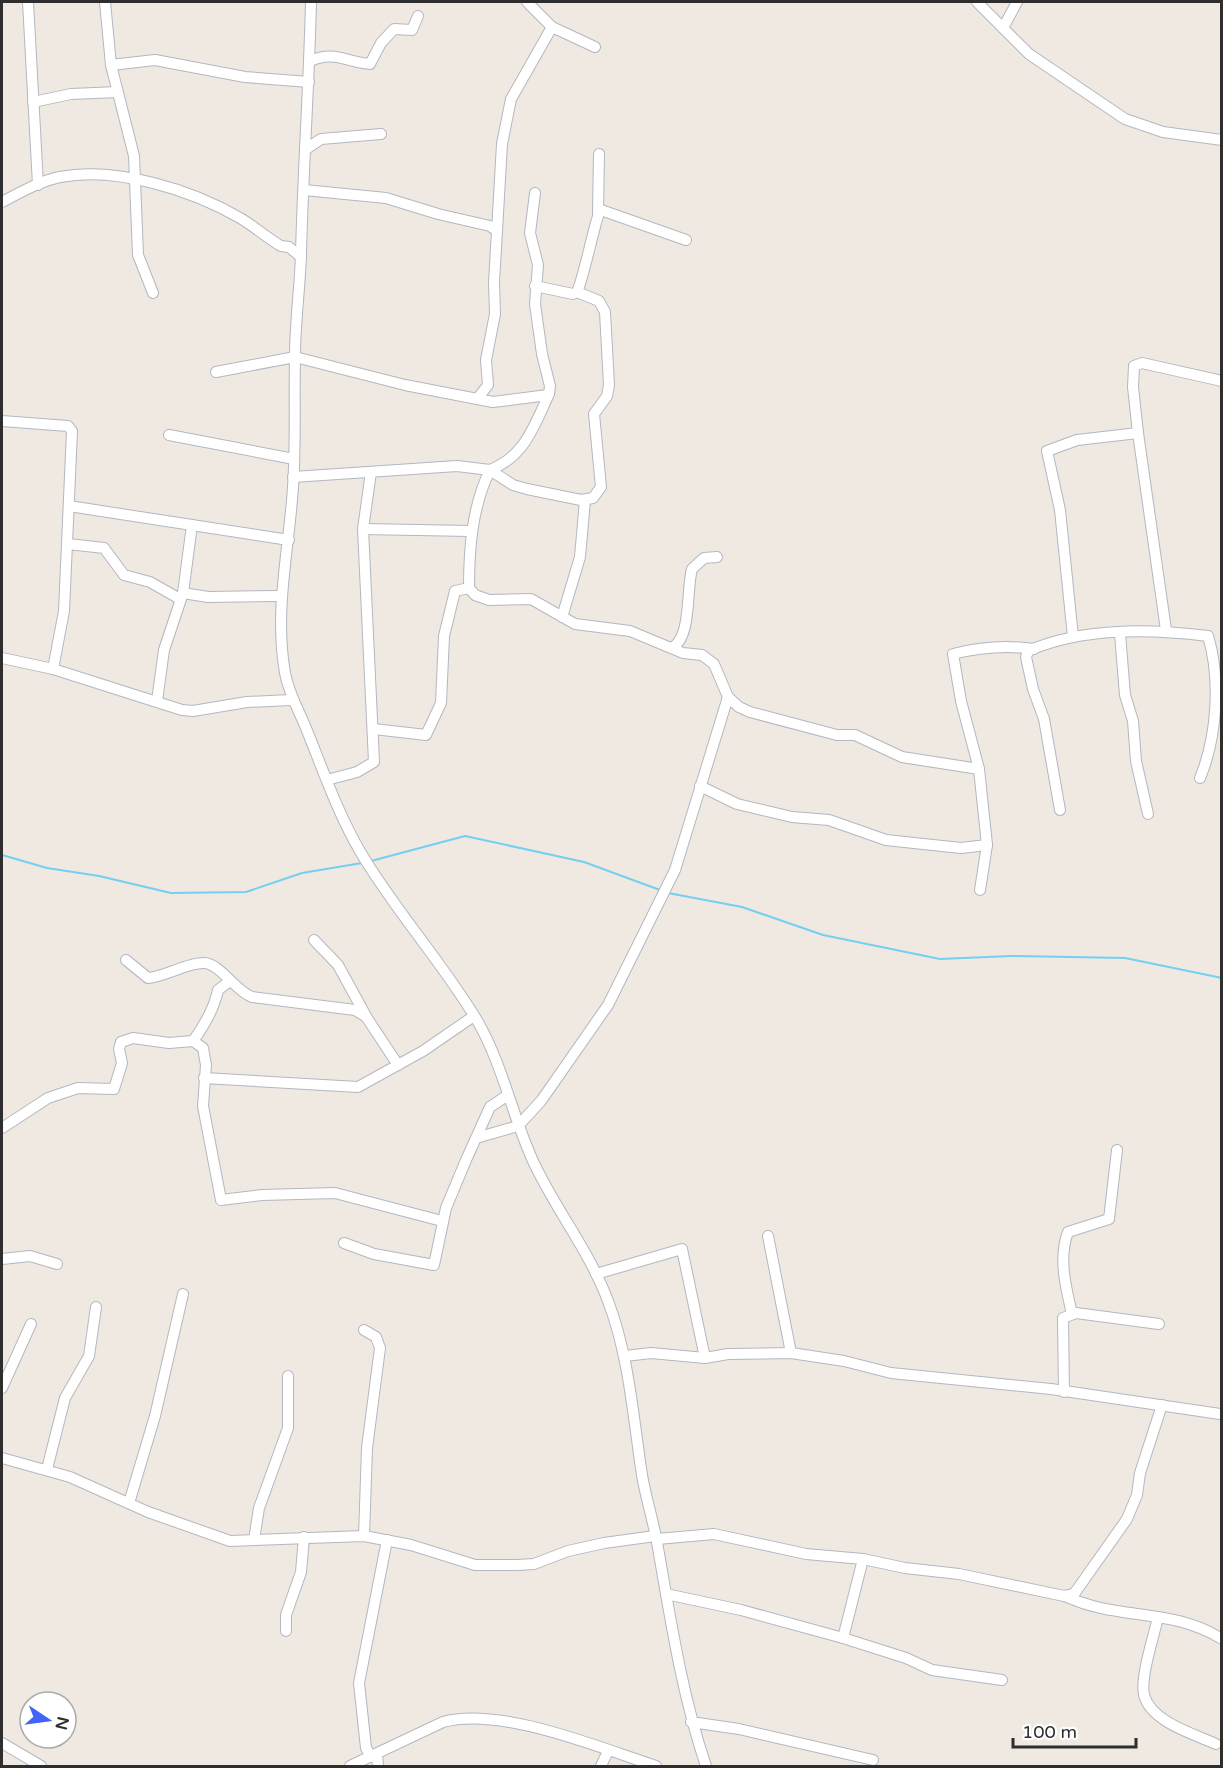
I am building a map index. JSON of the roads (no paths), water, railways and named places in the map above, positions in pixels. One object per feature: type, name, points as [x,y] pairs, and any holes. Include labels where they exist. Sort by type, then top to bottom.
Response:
[{"type":"street","points":[[28,2],[38,185]]},
{"type":"street","points":[[105,2],[111,65],[134,156],[138,255],[153,293]]},
{"type":"street","points":[[311,2],[295,357],[297,414],[289,540],[280,596],[281,644],[291,700],[301,714],[359,851],[407,924],[474,1016],[498,1063],[518,1126],[546,1187],[577,1235],[609,1303],[625,1356],[648,1508],[656,1538],[691,1722],[706,1767]]},
{"type":"street","points":[[527,2],[552,27],[595,47]]},
{"type":"street","points":[[977,2],[1029,54],[1125,119],[1163,132],[1221,140]]},
{"type":"street","points":[[1003,28],[1017,2]]},
{"type":"street","points":[[310,61],[332,55],[370,64],[390,33],[400,28],[411,30],[418,16]]},
{"type":"street","points":[[477,399],[488,385],[486,360],[495,314],[502,144],[511,99],[552,27]]},
{"type":"street","points":[[111,65],[155,60],[244,77],[309,82]]},
{"type":"street","points":[[33,102],[71,94],[118,92]]},
{"type":"street","points":[[306,149],[312,148],[321,139],[381,134]]},
{"type":"street","points":[[577,292],[593,242],[598,212],[599,154]]},
{"type":"street","points":[[2,202],[60,177],[96,173],[136,180],[180,192],[241,218],[281,246],[289,247],[301,257]]},
{"type":"street","points":[[304,190],[386,198],[438,214],[490,226],[497,231]]},
{"type":"street","points":[[490,470],[502,465],[525,446],[550,386],[542,354],[535,286],[538,265],[530,233],[535,193]]},
{"type":"street","points":[[598,212],[605,210],[686,240]]},
{"type":"street","points":[[289,247],[301,241]]},
{"type":"street","points":[[293,477],[457,466],[490,470],[520,487],[585,500],[593,498],[601,487],[594,414],[608,392],[609,361],[602,306],[595,299],[577,292],[573,294],[535,286]]},
{"type":"street","points":[[216,372],[295,357],[405,386],[493,402],[548,395]]},
{"type":"street","points":[[1166,630],[1138,433],[1133,387],[1134,366],[1142,363],[1221,381]]},
{"type":"street","points":[[2,421],[71,428],[64,611],[53,669]]},
{"type":"street","points":[[1073,637],[1060,510],[1047,451],[1077,440],[1138,433]]},
{"type":"street","points":[[169,435],[294,459]]},
{"type":"street","points":[[490,470],[471,531],[469,588],[475,595],[489,600],[531,599],[581,627],[630,631],[672,648],[708,659],[714,664],[728,697],[739,707],[750,712],[828,733],[855,735],[902,757],[979,769]]},
{"type":"street","points":[[327,780],[357,772],[374,762],[363,529],[371,472]]},
{"type":"street","points":[[561,617],[580,557],[585,500]]},
{"type":"street","points":[[69,507],[289,540]]},
{"type":"street","points":[[157,701],[164,650],[181,596],[192,525]]},
{"type":"street","points":[[363,529],[471,531]]},
{"type":"street","points":[[68,544],[104,548],[124,575],[150,582],[181,596],[280,596]]},
{"type":"street","points":[[672,648],[678,645],[685,629],[692,569],[704,558],[717,557]]},
{"type":"street","points":[[374,729],[426,735],[441,704],[444,636],[456,591],[469,588]]},
{"type":"street","points":[[1060,810],[1044,718],[1033,689],[1026,657],[1028,651],[1073,637],[1166,630],[1208,636],[1213,653],[1215,688],[1209,756],[1200,778]]},
{"type":"street","points":[[1120,634],[1125,695],[1133,721],[1136,761],[1148,814]]},
{"type":"street","points":[[980,890],[987,845],[979,769],[961,701],[953,654],[995,647],[1034,649]]},
{"type":"street","points":[[2,658],[53,669],[193,711],[247,702],[291,700]]},
{"type":"street","points":[[476,1138],[518,1126],[541,1101],[608,1005],[675,870],[728,697]]},
{"type":"street","points":[[700,786],[737,804],[792,817],[829,820],[886,840],[962,848],[987,845]]},
{"type":"street","points":[[314,940],[338,965],[365,1016],[398,1065]]},
{"type":"street","points":[[126,960],[148,978],[204,963],[218,969],[242,993],[252,997],[355,1010],[365,1016]]},
{"type":"street","points":[[193,1041],[216,1000],[218,990],[230,981]]},
{"type":"street","points":[[204,1078],[358,1088],[474,1016]]},
{"type":"street","points":[[2,1128],[48,1098],[78,1088],[114,1089],[122,1063],[119,1049],[122,1042],[128,1038],[169,1044],[193,1041],[203,1048],[206,1065],[203,1106],[221,1200],[262,1195],[334,1193],[442,1221]]},
{"type":"street","points":[[345,1243],[374,1254],[434,1265],[442,1221],[476,1138],[490,1107],[508,1095]]},
{"type":"street","points":[[1072,1314],[1064,1272],[1064,1243],[1068,1232],[1109,1219],[1117,1150]]},
{"type":"street","points":[[768,1236],[792,1353]]},
{"type":"street","points":[[596,1274],[682,1249],[705,1358]]},
{"type":"street","points":[[2,1259],[30,1256],[57,1264]]},
{"type":"street","points":[[129,1503],[155,1416],[183,1294]]},
{"type":"street","points":[[46,1468],[65,1398],[89,1356],[96,1307]]},
{"type":"street","points":[[1064,1392],[1063,1318],[1072,1314],[1159,1324]]},
{"type":"street","points":[[2,1388],[31,1324]]},
{"type":"street","points":[[364,1330],[376,1337],[380,1348],[367,1448],[364,1536]]},
{"type":"street","points":[[625,1356],[651,1353],[705,1358],[728,1354],[792,1353],[844,1361],[891,1373],[1064,1392],[1220,1414]]},
{"type":"street","points":[[254,1540],[259,1508],[288,1428],[288,1376]]},
{"type":"street","points":[[1064,1596],[1074,1594],[1079,1589],[1103,1550],[1127,1519],[1137,1495],[1140,1473],[1162,1405]]},
{"type":"street","points":[[2,1458],[46,1468],[129,1503],[230,1541],[364,1536],[387,1540],[475,1565],[517,1565],[534,1564],[568,1551],[604,1543],[714,1534],[806,1554],[863,1558],[905,1568],[959,1574],[1064,1596],[1088,1606],[1201,1626],[1221,1639]]},
{"type":"street","points":[[286,1631],[286,1615],[301,1572],[304,1537]]},
{"type":"street","points":[[378,1767],[374,1756],[366,1748],[358,1683],[387,1540]]},
{"type":"street","points":[[843,1638],[863,1558]]},
{"type":"street","points":[[666,1594],[741,1610],[843,1638],[906,1658],[932,1670],[1002,1680]]},
{"type":"street","points":[[1158,1617],[1144,1685],[1144,1696],[1153,1709],[1166,1720],[1216,1744]]},
{"type":"street","points":[[350,1767],[459,1718],[494,1719],[656,1767]]},
{"type":"street","points":[[691,1722],[739,1729],[873,1760]]},
{"type":"street","points":[[2,1743],[41,1767]]},
{"type":"street","points":[[602,1767],[608,1751]]},
{"type":"waterway","points":[[371,861],[465,836],[584,862],[660,890]]},
{"type":"waterway","points":[[2,855],[47,868],[99,876],[171,893],[246,892],[302,873],[362,863]]},
{"type":"waterway","points":[[668,893],[742,907],[823,935],[940,959],[1011,956],[1125,958],[1222,978]]}]
